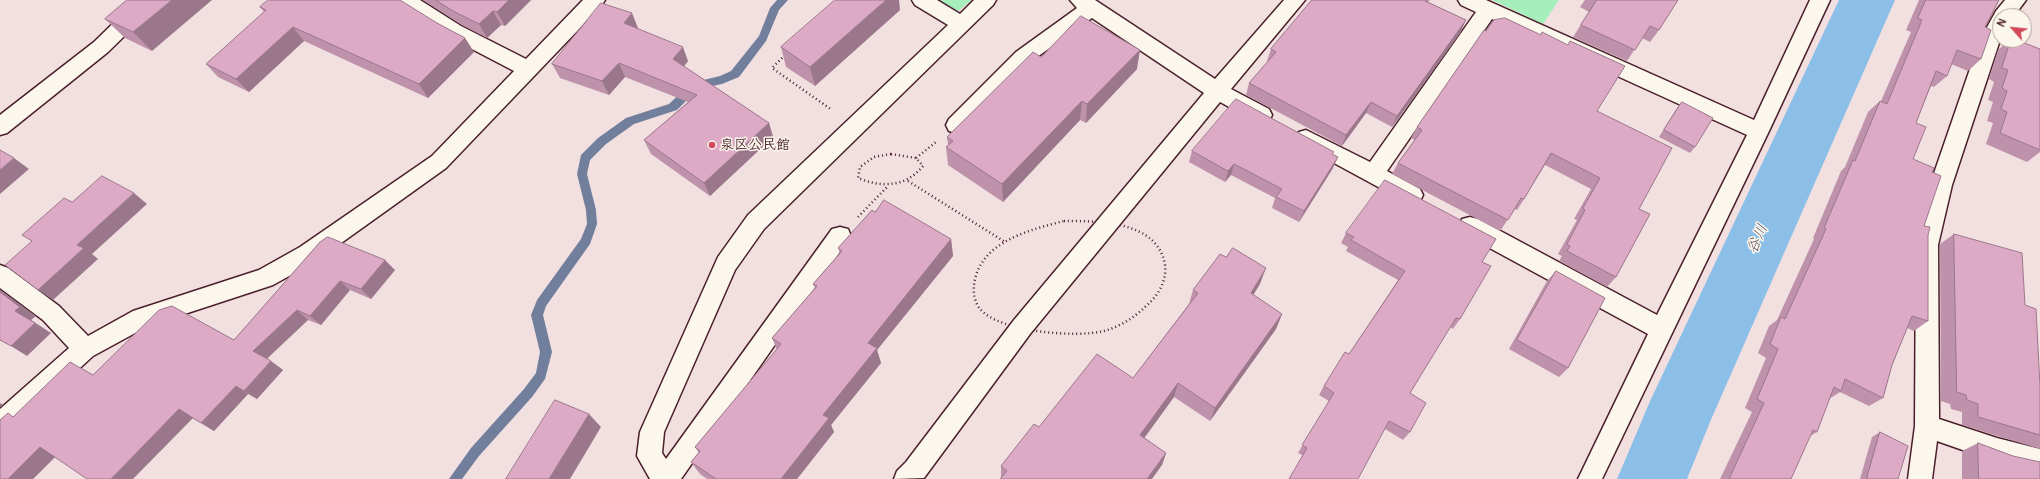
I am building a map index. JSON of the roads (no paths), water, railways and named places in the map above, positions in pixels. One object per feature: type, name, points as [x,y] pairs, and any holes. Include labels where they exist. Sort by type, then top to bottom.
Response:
[{"type":"street","points":[[0,128],[101,47],[149,0]]},
{"type":"street","points":[[405,0],[454,31],[529,69]]},
{"type":"street","points":[[0,425],[85,349],[141,318],[265,278],[308,254],[439,162],[595,0]]},
{"type":"street","points":[[922,0],[961,24]]},
{"type":"street","points":[[840,236],[665,479],[649,456],[652,432],[726,264],[756,222],[986,0]]},
{"type":"street","points":[[916,476],[1022,327],[1217,91],[1296,0]]},
{"type":"street","points":[[1468,0],[1758,130]]},
{"type":"street","points":[[1590,479],[1820,0]]},
{"type":"street","points":[[2010,8],[2016,0]]},
{"type":"street","points":[[956,125],[1002,77],[1086,4],[1217,91],[1429,204]]},
{"type":"street","points":[[1373,174],[1488,10]]},
{"type":"street","points":[[1920,479],[1927,426],[1927,245],[1941,185],[1992,36]]},
{"type":"street","points":[[1450,216],[1661,329]]},
{"type":"street","points":[[0,275],[51,313],[85,349]]},
{"type":"street","points":[[1927,426],[1997,450],[2040,461]]},
{"type":"waterway","points":[[455,479],[475,452],[528,393],[541,375],[546,352],[537,315],[541,304],[586,241],[592,224],[591,210],[582,174],[585,158],[602,141],[630,121],[673,107],[695,86],[722,80],[735,74],[763,38],[775,8],[783,0]]},
{"type":"waterway","name":"谷川","points":[[1652,479],[1675,422],[1867,0]]},
{"type":"place","name":"泉区公民館","points":[[712,145]]}]
